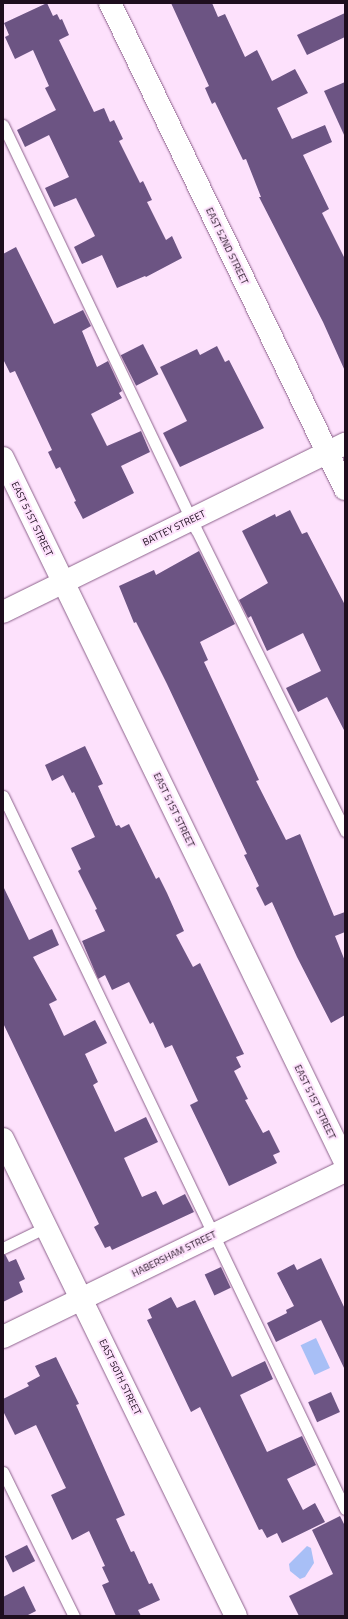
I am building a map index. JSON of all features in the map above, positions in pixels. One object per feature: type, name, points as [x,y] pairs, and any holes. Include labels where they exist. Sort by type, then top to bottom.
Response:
[{"type":"street","name":"EAST 52ND STREET","points":[[110,3],[336,448],[345,489]]},
{"type":"street","name":"BATTEY STREET","points":[[3,612],[336,448]]},
{"type":"street","name":"EAST 51ST STREET","points":[[3,458],[345,1162]]},
{"type":"street","name":"EAST 50TH STREET","points":[[3,1139],[236,1616]]},
{"type":"street","name":"HABERSHAM STREET","points":[[3,1337],[345,1171]]},
{"type":"lane","points":[[3,125],[191,519],[345,831]]},
{"type":"lane","points":[[3,796],[345,1509]]},
{"type":"lane","points":[[3,1248],[46,1228]]},
{"type":"lane","points":[[3,1472],[74,1616]]},
{"type":"water","points":[[316,1338],[330,1368],[315,1375],[301,1345]]},
{"type":"water","points":[[307,1546],[311,1548],[314,1563],[305,1577],[300,1579],[290,1571],[289,1564]]},
{"type":"building","points":[[47,3],[53,16],[57,14],[60,20],[62,19],[69,35],[59,40],[94,112],[104,108],[110,122],[114,120],[123,139],[119,141],[140,183],[143,181],[152,200],[147,202],[166,240],[172,236],[182,258],[146,277],[145,276],[117,288],[102,255],[82,264],[74,247],[95,236],[76,198],[54,207],[45,188],[69,177],[49,135],[25,147],[17,130],[56,110],[45,88],[49,86],[33,50],[15,59],[5,37],[9,35],[4,23]]},
{"type":"building","points":[[171,3],[212,3],[218,17],[225,14],[245,57],[257,50],[272,81],[295,69],[308,93],[277,108],[292,139],[325,125],[332,142],[303,155],[329,209],[322,213],[345,259],[345,371],[323,322],[259,197],[261,197],[246,159],[243,160],[215,102],[212,104],[205,88],[209,86]]},
{"type":"building","points":[[345,13],[345,37],[307,55],[297,35]]},
{"type":"building","points":[[345,82],[345,137],[324,91]]},
{"type":"building","points":[[16,247],[54,324],[83,310],[91,326],[82,331],[97,367],[108,361],[122,391],[119,393],[122,398],[91,414],[107,446],[141,431],[150,452],[121,466],[134,493],[83,519],[74,502],[76,501],[60,467],[56,469],[48,452],[52,450],[15,371],[10,373],[3,359],[3,254]]},
{"type":"building","points":[[143,344],[158,374],[136,386],[121,355]]},
{"type":"building","points":[[217,346],[225,362],[229,360],[264,428],[180,467],[163,433],[187,421],[160,367],[197,349],[200,355]]},
{"type":"building","points":[[290,510],[302,534],[307,532],[345,605],[345,732],[327,697],[298,712],[286,688],[321,671],[303,633],[267,651],[251,616],[248,618],[239,600],[268,583],[242,531],[275,514],[276,517]]},
{"type":"building","points":[[199,551],[235,624],[200,642],[208,660],[204,662],[259,780],[256,781],[286,840],[300,834],[334,916],[345,912],[345,932],[335,936],[345,961],[345,1015],[331,1023],[297,957],[272,902],[265,906],[256,888],[259,886],[244,855],[247,854],[167,684],[136,622],[134,623],[119,586],[154,570],[156,575]]},
{"type":"building","points":[[85,746],[103,784],[98,786],[116,826],[119,825],[121,828],[129,824],[156,879],[159,877],[167,893],[184,931],[176,935],[193,967],[200,963],[244,1054],[236,1057],[241,1067],[234,1071],[248,1099],[245,1100],[263,1133],[269,1130],[280,1152],[273,1155],[277,1163],[229,1186],[190,1105],[198,1101],[172,1045],[165,1048],[153,1022],[150,1024],[129,982],[112,990],[105,975],[98,979],[82,941],[105,931],[95,910],[97,909],[78,871],[81,869],[71,848],[95,837],[74,792],[72,793],[63,775],[52,781],[45,765]]},
{"type":"building","points":[[3,886],[29,940],[52,929],[59,945],[33,957],[57,1000],[49,1004],[64,1036],[95,1020],[107,1043],[85,1054],[98,1082],[93,1085],[115,1132],[146,1117],[158,1142],[124,1158],[142,1197],[156,1191],[163,1205],[185,1194],[194,1212],[112,1250],[110,1246],[105,1248],[94,1227],[99,1224],[3,1023]]},
{"type":"building","points":[[5,1254],[9,1262],[16,1259],[25,1279],[19,1282],[23,1292],[3,1302],[3,1255]]},
{"type":"building","points":[[321,1258],[345,1309],[345,1370],[321,1320],[276,1342],[267,1323],[287,1313],[286,1310],[294,1306],[277,1273],[294,1264],[297,1270]]},
{"type":"building","points":[[221,1267],[231,1288],[214,1295],[205,1275]]},
{"type":"building","points":[[171,1297],[177,1308],[195,1300],[232,1377],[265,1361],[273,1379],[240,1395],[267,1452],[302,1436],[316,1465],[287,1479],[303,1510],[315,1503],[325,1522],[282,1543],[277,1533],[267,1538],[262,1529],[259,1530],[200,1407],[191,1412],[147,1320],[152,1318],[148,1309]]},
{"type":"building","points":[[56,1357],[79,1404],[76,1405],[125,1515],[116,1519],[131,1552],[134,1551],[149,1584],[152,1583],[160,1600],[138,1610],[141,1616],[116,1616],[102,1585],[109,1582],[102,1567],[105,1566],[89,1531],[72,1540],[51,1495],[66,1488],[36,1425],[15,1435],[3,1411],[3,1399],[29,1386],[27,1383],[40,1376],[35,1366]]},
{"type":"building","points":[[331,1392],[340,1412],[317,1422],[308,1402]]},
{"type":"building","points":[[340,1516],[345,1526],[345,1616],[299,1616],[289,1596],[333,1574],[312,1530]]},
{"type":"building","points":[[27,1545],[35,1561],[13,1572],[5,1556]]},
{"type":"building","points":[[24,1586],[36,1611],[26,1616],[3,1616],[3,1597]]}]
